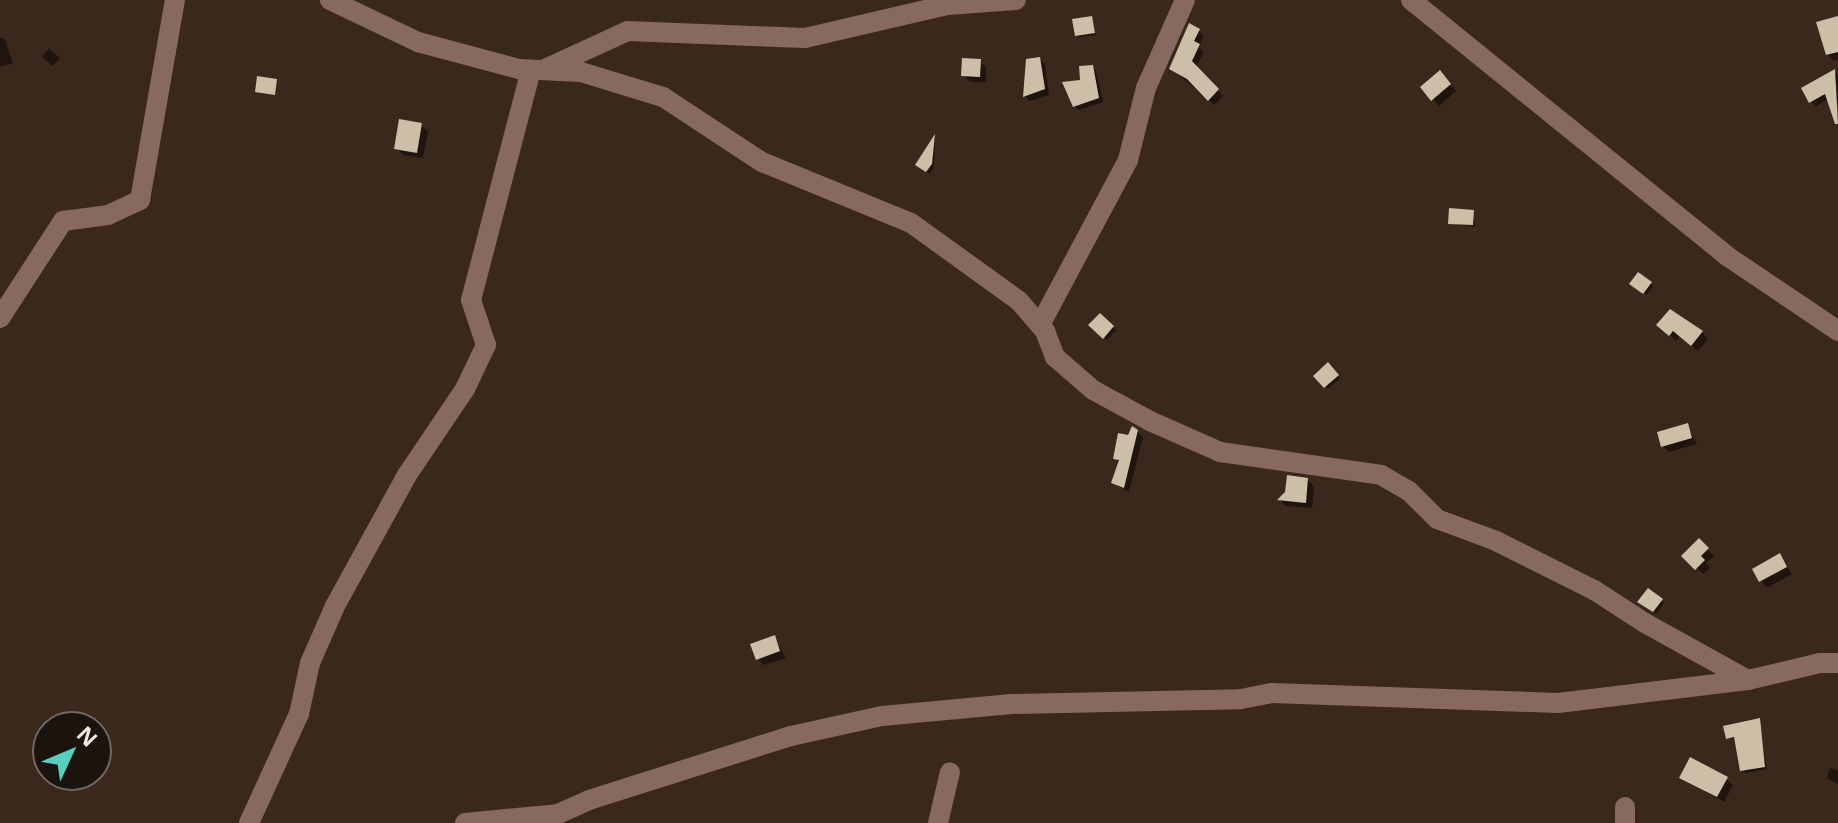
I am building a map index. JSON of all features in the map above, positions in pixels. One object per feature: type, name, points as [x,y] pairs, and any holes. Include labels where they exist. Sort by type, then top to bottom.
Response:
[{"type":"street","points":[[0,318],[63,221],[108,215],[140,200],[175,0]]},
{"type":"street","points":[[330,0],[418,42],[536,70],[581,72],[663,97],[762,162],[911,223],[1019,301],[1040,325],[1055,357],[1093,390],[1150,421],[1220,452],[1381,475],[1409,491],[1437,519],[1496,541],[1594,590],[1645,623],[1748,680]]},
{"type":"street","points":[[536,70],[628,31],[805,38],[947,5],[1016,0]]},
{"type":"street","points":[[1040,325],[1128,160],[1146,88],[1185,0]]},
{"type":"street","points":[[1411,0],[1727,256],[1838,331]]},
{"type":"street","points":[[249,823],[299,714],[310,663],[335,606],[407,475],[465,389],[486,345],[471,300],[536,70]]},
{"type":"street","points":[[465,823],[558,814],[589,800],[791,736],[912,713],[1011,704],[1241,699],[1272,693],[1558,703],[1748,680],[1820,663],[1838,663]]},
{"type":"street","points":[[938,823],[950,772]]},
{"type":"building","points":[[1092,16],[1095,33],[1075,36],[1072,19]]},
{"type":"building","points":[[1838,16],[1838,52],[1826,55],[1816,22]]},
{"type":"building","points":[[1189,23],[1200,29],[1194,41],[1200,44],[1192,61],[1219,89],[1208,101],[1187,79],[1169,69]]},
{"type":"building","points":[[1040,57],[1045,89],[1023,97],[1026,59]]},
{"type":"building","points":[[962,58],[981,59],[980,77],[961,76]]},
{"type":"building","points":[[1093,65],[1099,98],[1073,107],[1062,82],[1080,80],[1079,66]]},
{"type":"building","points":[[1835,69],[1838,124],[1835,124],[1825,94],[1809,103],[1801,88]]},
{"type":"building","points":[[1440,70],[1451,84],[1431,101],[1420,87]]},
{"type":"building","points":[[257,76],[277,79],[275,95],[255,92]]},
{"type":"building","points":[[399,119],[422,123],[417,153],[394,149]]},
{"type":"building","points":[[935,134],[932,164],[926,172],[915,165]]},
{"type":"building","points":[[1449,208],[1474,210],[1473,225],[1448,224]]},
{"type":"building","points":[[1638,272],[1652,282],[1643,294],[1629,284]]},
{"type":"building","points":[[1670,309],[1703,331],[1691,346],[1673,331],[1669,336],[1656,325]]},
{"type":"building","points":[[1100,313],[1114,326],[1103,339],[1088,325]]},
{"type":"building","points":[[1328,362],[1339,375],[1324,388],[1313,376]]},
{"type":"building","points":[[1688,423],[1692,438],[1661,447],[1657,432]]},
{"type":"building","points":[[1132,426],[1138,430],[1124,488],[1111,483],[1119,460],[1113,459],[1118,433],[1128,435]]},
{"type":"building","points":[[1287,475],[1308,478],[1306,503],[1277,500],[1285,492]]},
{"type":"building","points":[[1699,538],[1709,548],[1701,556],[1705,560],[1695,570],[1681,556]]},
{"type":"building","points":[[1780,553],[1787,567],[1759,582],[1752,569]]},
{"type":"building","points":[[1648,588],[1663,599],[1653,612],[1637,602]]},
{"type":"building","points":[[775,635],[780,651],[756,660],[750,644]]},
{"type":"building","points":[[1760,718],[1765,767],[1740,771],[1734,737],[1726,739],[1723,726]]},
{"type":"building","points":[[1690,757],[1728,777],[1717,797],[1679,778]]}]
